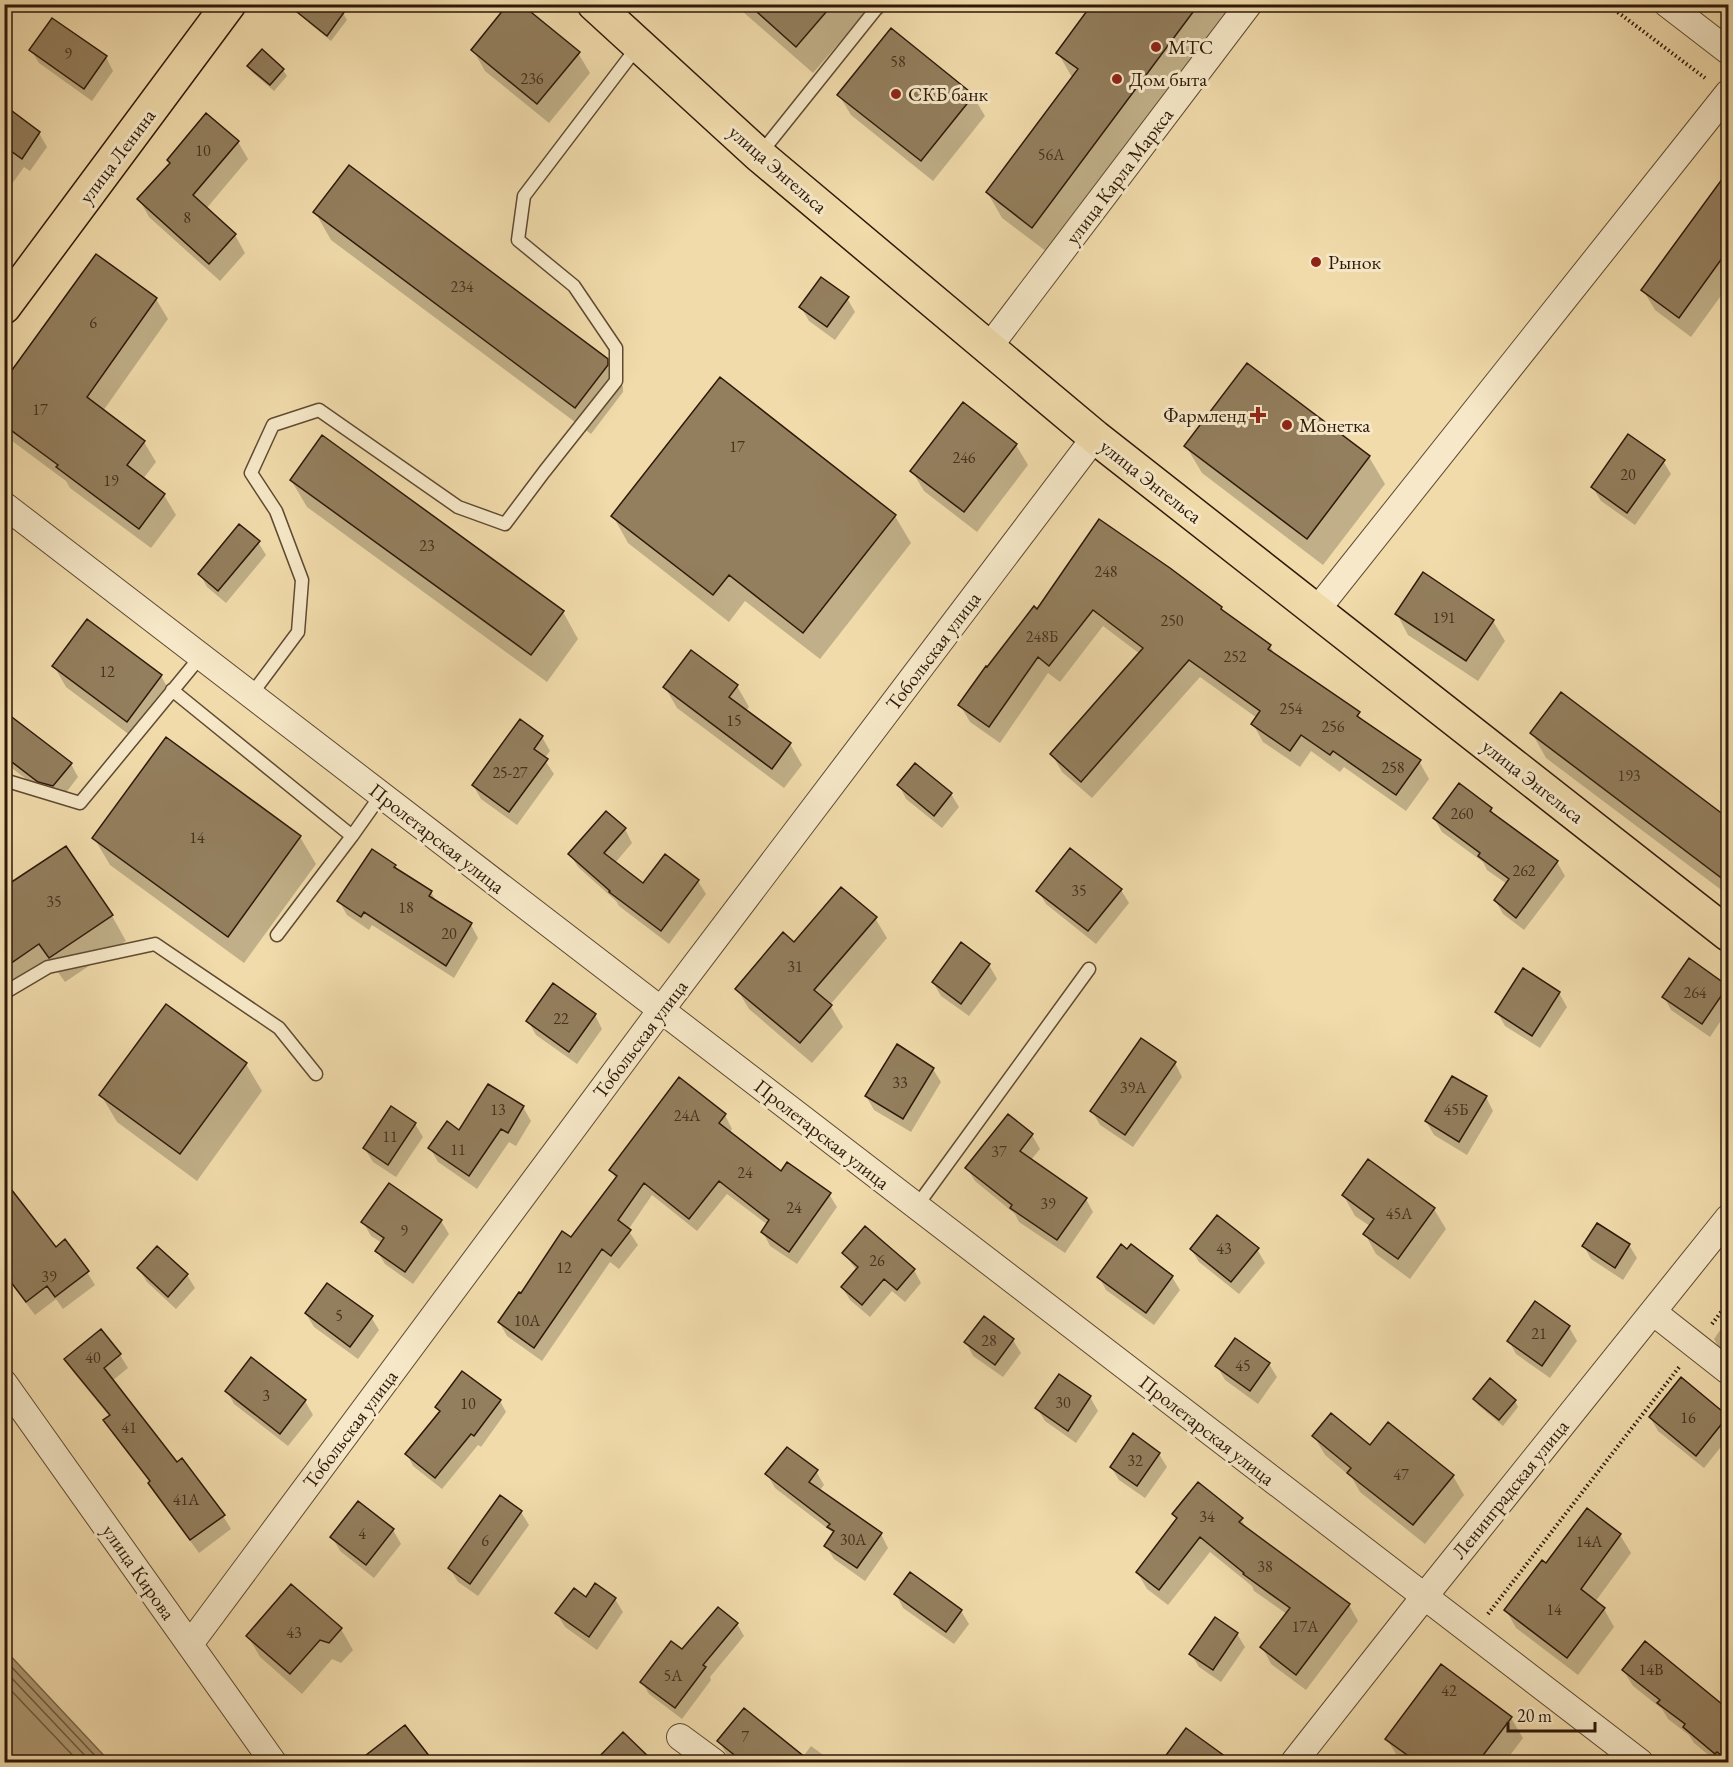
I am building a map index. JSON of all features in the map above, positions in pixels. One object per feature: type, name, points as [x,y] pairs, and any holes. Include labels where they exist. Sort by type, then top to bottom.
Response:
[{"type":"main road","name":"улица Ленина","points":[[4,307],[229,4]]},
{"type":"main road","name":"улица Энгельса","points":[[594,4],[759,155],[1095,437],[1728,934]]},
{"type":"street","name":"улица Карла Маркса","points":[[988,347],[1249,4]]},
{"type":"street","points":[[1667,4],[1728,51]]},
{"type":"street","points":[[1316,611],[1728,94]]},
{"type":"street","name":"Тобольская улица","points":[[190,1644],[661,1010],[1095,437]]},
{"type":"street","name":"Пролетарская улица","points":[[4,505],[1640,1762]]},
{"type":"street","name":"Ленинградская улица","points":[[1294,1762],[1728,1218]]},
{"type":"street","points":[[1653,1312],[1728,1371]]},
{"type":"street","name":"улица Кирова","points":[[4,1383],[273,1762]]},
{"type":"street","points":[[680,1737],[714,1762]]},
{"type":"lane","points":[[759,155],[880,4]]},
{"type":"lane","points":[[251,695],[298,632],[303,580],[276,511],[251,473],[273,425],[319,410],[458,507],[505,524],[616,381],[616,348],[574,286],[518,240],[524,196],[638,45]]},
{"type":"lane","points":[[4,780],[80,803],[201,656]]},
{"type":"lane","points":[[172,690],[352,836]]},
{"type":"lane","points":[[276,935],[381,795]]},
{"type":"lane","points":[[4,993],[48,967],[154,944],[279,1028],[316,1074]]},
{"type":"lane","points":[[916,1207],[1089,969]]},
{"type":"path","points":[[1607,4],[1728,94]]},
{"type":"path","points":[[1482,1622],[1728,1303]]},
{"type":"water","points":[[5,1650],[110,1762],[5,1762]]},
{"type":"building","points":[[287,4],[350,4],[327,36]]},
{"type":"building","points":[[508,4],[521,4],[580,52],[537,104],[471,50]]},
{"type":"building","points":[[748,4],[833,4],[796,47]]},
{"type":"building","points":[[1092,4],[1199,4],[1032,228],[986,192],[1078,69],[1056,53]]},
{"type":"building","points":[[52,18],[107,56],[84,89],[29,50]]},
{"type":"building","points":[[891,28],[974,95],[921,161],[837,95]]},
{"type":"building","points":[[262,49],[284,69],[270,85],[247,66]]},
{"type":"building","points":[[4,105],[40,132],[22,159],[4,146]]},
{"type":"building","points":[[206,113],[239,141],[193,195],[236,234],[209,264],[137,199],[170,163],[167,160]]},
{"type":"building","points":[[349,165],[608,359],[608,365],[575,408],[313,212]]},
{"type":"building","points":[[1728,171],[1728,250],[1679,318],[1641,290]]},
{"type":"building","points":[[96,254],[157,298],[87,397],[145,441],[127,465],[165,494],[139,529],[4,425],[4,381]]},
{"type":"building","points":[[821,277],[849,297],[827,327],[799,307]]},
{"type":"building","points":[[1247,363],[1370,456],[1307,539],[1184,446]]},
{"type":"building","points":[[720,377],[896,515],[803,633],[729,575],[713,595],[611,516]]},
{"type":"building","points":[[963,402],[1017,444],[964,512],[910,471]]},
{"type":"building","points":[[1628,434],[1665,460],[1627,513],[1591,487]]},
{"type":"building","points":[[322,435],[564,611],[531,655],[290,480]]},
{"type":"building","points":[[1099,519],[1170,568],[1271,645],[1268,649],[1360,712],[1357,716],[1421,760],[1396,795],[1333,751],[1330,755],[1301,735],[1290,751],[1251,724],[1260,711],[1189,660],[1081,782],[1050,754],[1143,648],[1093,610],[1049,666],[1038,657],[989,727],[958,705],[1034,606],[1037,609]]},
{"type":"building","points":[[239,524],[260,541],[218,591],[198,574]]},
{"type":"building","points":[[1423,572],[1494,620],[1466,661],[1395,614]]},
{"type":"building","points":[[87,619],[162,675],[127,722],[52,666]]},
{"type":"building","points":[[691,650],[738,685],[729,697],[791,743],[772,769],[663,687]]},
{"type":"building","points":[[1561,692],[1728,818],[1728,883],[1530,733]]},
{"type":"building","points":[[4,711],[72,763],[53,786],[38,782],[4,756]]},
{"type":"building","points":[[520,719],[543,736],[534,749],[548,759],[509,812],[472,785]]},
{"type":"building","points":[[166,737],[301,836],[228,937],[92,838]]},
{"type":"building","points":[[915,763],[952,793],[934,816],[897,785]]},
{"type":"building","points":[[1459,783],[1492,808],[1490,811],[1558,861],[1516,918],[1494,900],[1509,879],[1478,856],[1480,853],[1433,818]]},
{"type":"building","points":[[606,811],[626,828],[604,853],[643,883],[665,854],[699,880],[661,931],[609,892],[568,854]]},
{"type":"building","points":[[66,846],[113,915],[49,958],[39,944],[4,968],[4,887]]},
{"type":"building","points":[[1070,848],[1122,889],[1088,931],[1036,891]]},
{"type":"building","points":[[372,849],[396,865],[394,867],[432,891],[429,896],[472,923],[446,966],[364,912],[361,917],[337,901]]},
{"type":"building","points":[[841,887],[877,917],[814,990],[832,1005],[800,1043],[735,989],[783,932],[794,942]]},
{"type":"building","points":[[961,942],[990,964],[961,1004],[932,982]]},
{"type":"building","points":[[1689,958],[1728,986],[1702,1024],[1662,997]]},
{"type":"building","points":[[1523,968],[1560,992],[1532,1036],[1495,1012]]},
{"type":"building","points":[[553,983],[596,1014],[569,1052],[526,1021]]},
{"type":"building","points":[[166,1004],[247,1063],[180,1154],[99,1095]]},
{"type":"building","points":[[1141,1038],[1176,1062],[1125,1135],[1090,1111]]},
{"type":"building","points":[[897,1044],[934,1068],[903,1119],[865,1096]]},
{"type":"building","points":[[1452,1076],[1487,1096],[1459,1142],[1425,1121]]},
{"type":"building","points":[[679,1077],[726,1114],[719,1123],[781,1171],[787,1162],[831,1193],[789,1252],[761,1232],[769,1220],[719,1181],[689,1219],[644,1183],[618,1220],[631,1230],[611,1256],[602,1249],[534,1348],[498,1322],[519,1292],[521,1293],[562,1231],[571,1237],[617,1176],[609,1170]]},
{"type":"building","points":[[488,1084],[524,1106],[508,1133],[501,1129],[469,1176],[428,1148],[447,1121],[459,1130]]},
{"type":"building","points":[[391,1106],[416,1123],[388,1165],[363,1148]]},
{"type":"building","points":[[1008,1114],[1033,1134],[1020,1151],[1087,1198],[1057,1240],[1010,1208],[1012,1205],[965,1168]]},
{"type":"building","points":[[1368,1159],[1435,1208],[1398,1259],[1363,1234],[1374,1219],[1342,1195]]},
{"type":"building","points":[[4,1180],[56,1247],[65,1239],[89,1271],[55,1297],[47,1286],[26,1302],[4,1273]]},
{"type":"building","points":[[389,1183],[442,1220],[405,1272],[375,1251],[384,1238],[361,1222]]},
{"type":"building","points":[[1217,1215],[1259,1248],[1231,1282],[1190,1249]]},
{"type":"building","points":[[1597,1223],[1630,1244],[1615,1268],[1582,1246]]},
{"type":"building","points":[[865,1226],[915,1269],[897,1290],[884,1279],[862,1305],[841,1287],[858,1267],[842,1253]]},
{"type":"building","points":[[1121,1244],[1127,1249],[1131,1244],[1173,1276],[1146,1313],[1097,1277]]},
{"type":"building","points":[[157,1246],[188,1274],[168,1297],[137,1268]]},
{"type":"building","points":[[327,1283],[373,1316],[350,1347],[305,1313]]},
{"type":"building","points":[[1535,1301],[1570,1326],[1542,1366],[1507,1341]]},
{"type":"building","points":[[984,1316],[1014,1339],[995,1365],[964,1342]]},
{"type":"building","points":[[101,1329],[121,1354],[104,1368],[177,1462],[182,1458],[225,1515],[190,1540],[148,1483],[150,1481],[103,1420],[110,1415],[64,1359]]},
{"type":"building","points":[[1235,1338],[1270,1363],[1250,1391],[1215,1366]]},
{"type":"building","points":[[251,1357],[306,1400],[280,1434],[225,1391]]},
{"type":"building","points":[[462,1371],[501,1400],[474,1436],[471,1434],[435,1478],[405,1454],[440,1411],[435,1407]]},
{"type":"building","points":[[1059,1374],[1091,1396],[1068,1431],[1035,1408]]},
{"type":"building","points":[[1681,1377],[1728,1416],[1696,1456],[1649,1417]]},
{"type":"building","points":[[1490,1378],[1516,1400],[1499,1420],[1473,1399]]},
{"type":"building","points":[[1331,1413],[1370,1445],[1388,1422],[1454,1475],[1413,1525],[1347,1473],[1351,1468],[1312,1436]]},
{"type":"building","points":[[1133,1433],[1160,1453],[1137,1486],[1110,1467]]},
{"type":"building","points":[[787,1447],[818,1470],[809,1482],[882,1533],[857,1568],[824,1546],[834,1531],[827,1527],[830,1524],[765,1474]]},
{"type":"building","points":[[1198,1482],[1243,1518],[1239,1522],[1350,1604],[1296,1675],[1260,1647],[1290,1608],[1243,1574],[1200,1537],[1159,1590],[1136,1572],[1177,1518],[1172,1514]]},
{"type":"building","points":[[500,1495],[522,1511],[470,1584],[448,1568]]},
{"type":"building","points":[[358,1501],[394,1529],[366,1565],[330,1537]]},
{"type":"building","points":[[1587,1508],[1621,1534],[1581,1589],[1605,1608],[1567,1658],[1504,1610],[1542,1560],[1546,1563]]},
{"type":"building","points":[[910,1572],[962,1610],[946,1632],[894,1594]]},
{"type":"building","points":[[595,1583],[616,1598],[589,1637],[555,1613],[574,1588],[586,1597]]},
{"type":"building","points":[[291,1584],[342,1628],[329,1643],[320,1640],[290,1674],[246,1636]]},
{"type":"building","points":[[718,1607],[738,1623],[703,1665],[706,1667],[675,1708],[640,1682],[671,1641],[682,1649]]},
{"type":"building","points":[[1215,1617],[1238,1633],[1213,1670],[1189,1654]]},
{"type":"building","points":[[1645,1641],[1728,1709],[1728,1761],[1717,1752],[1715,1754],[1683,1727],[1685,1724],[1657,1703],[1660,1700],[1622,1670]]},
{"type":"building","points":[[1441,1664],[1512,1717],[1478,1762],[1417,1762],[1385,1739]]},
{"type":"building","points":[[744,1708],[811,1762],[743,1762],[717,1741]]},
{"type":"building","points":[[405,1725],[434,1762],[357,1762]]},
{"type":"building","points":[[1186,1728],[1233,1762],[1161,1762]]},
{"type":"building","points":[[623,1732],[654,1762],[594,1762]]},
{"type":"place","name":"МТС","points":[[1156,47]]},
{"type":"place","name":"Дом быта","points":[[1117,79]]},
{"type":"place","name":"СКБ банк","points":[[896,94]]},
{"type":"place","name":"Рынок","points":[[1316,262]]},
{"type":"place","name":"Фармленд","points":[[1258,415]]},
{"type":"place","name":"Монетка","points":[[1287,425]]}]
